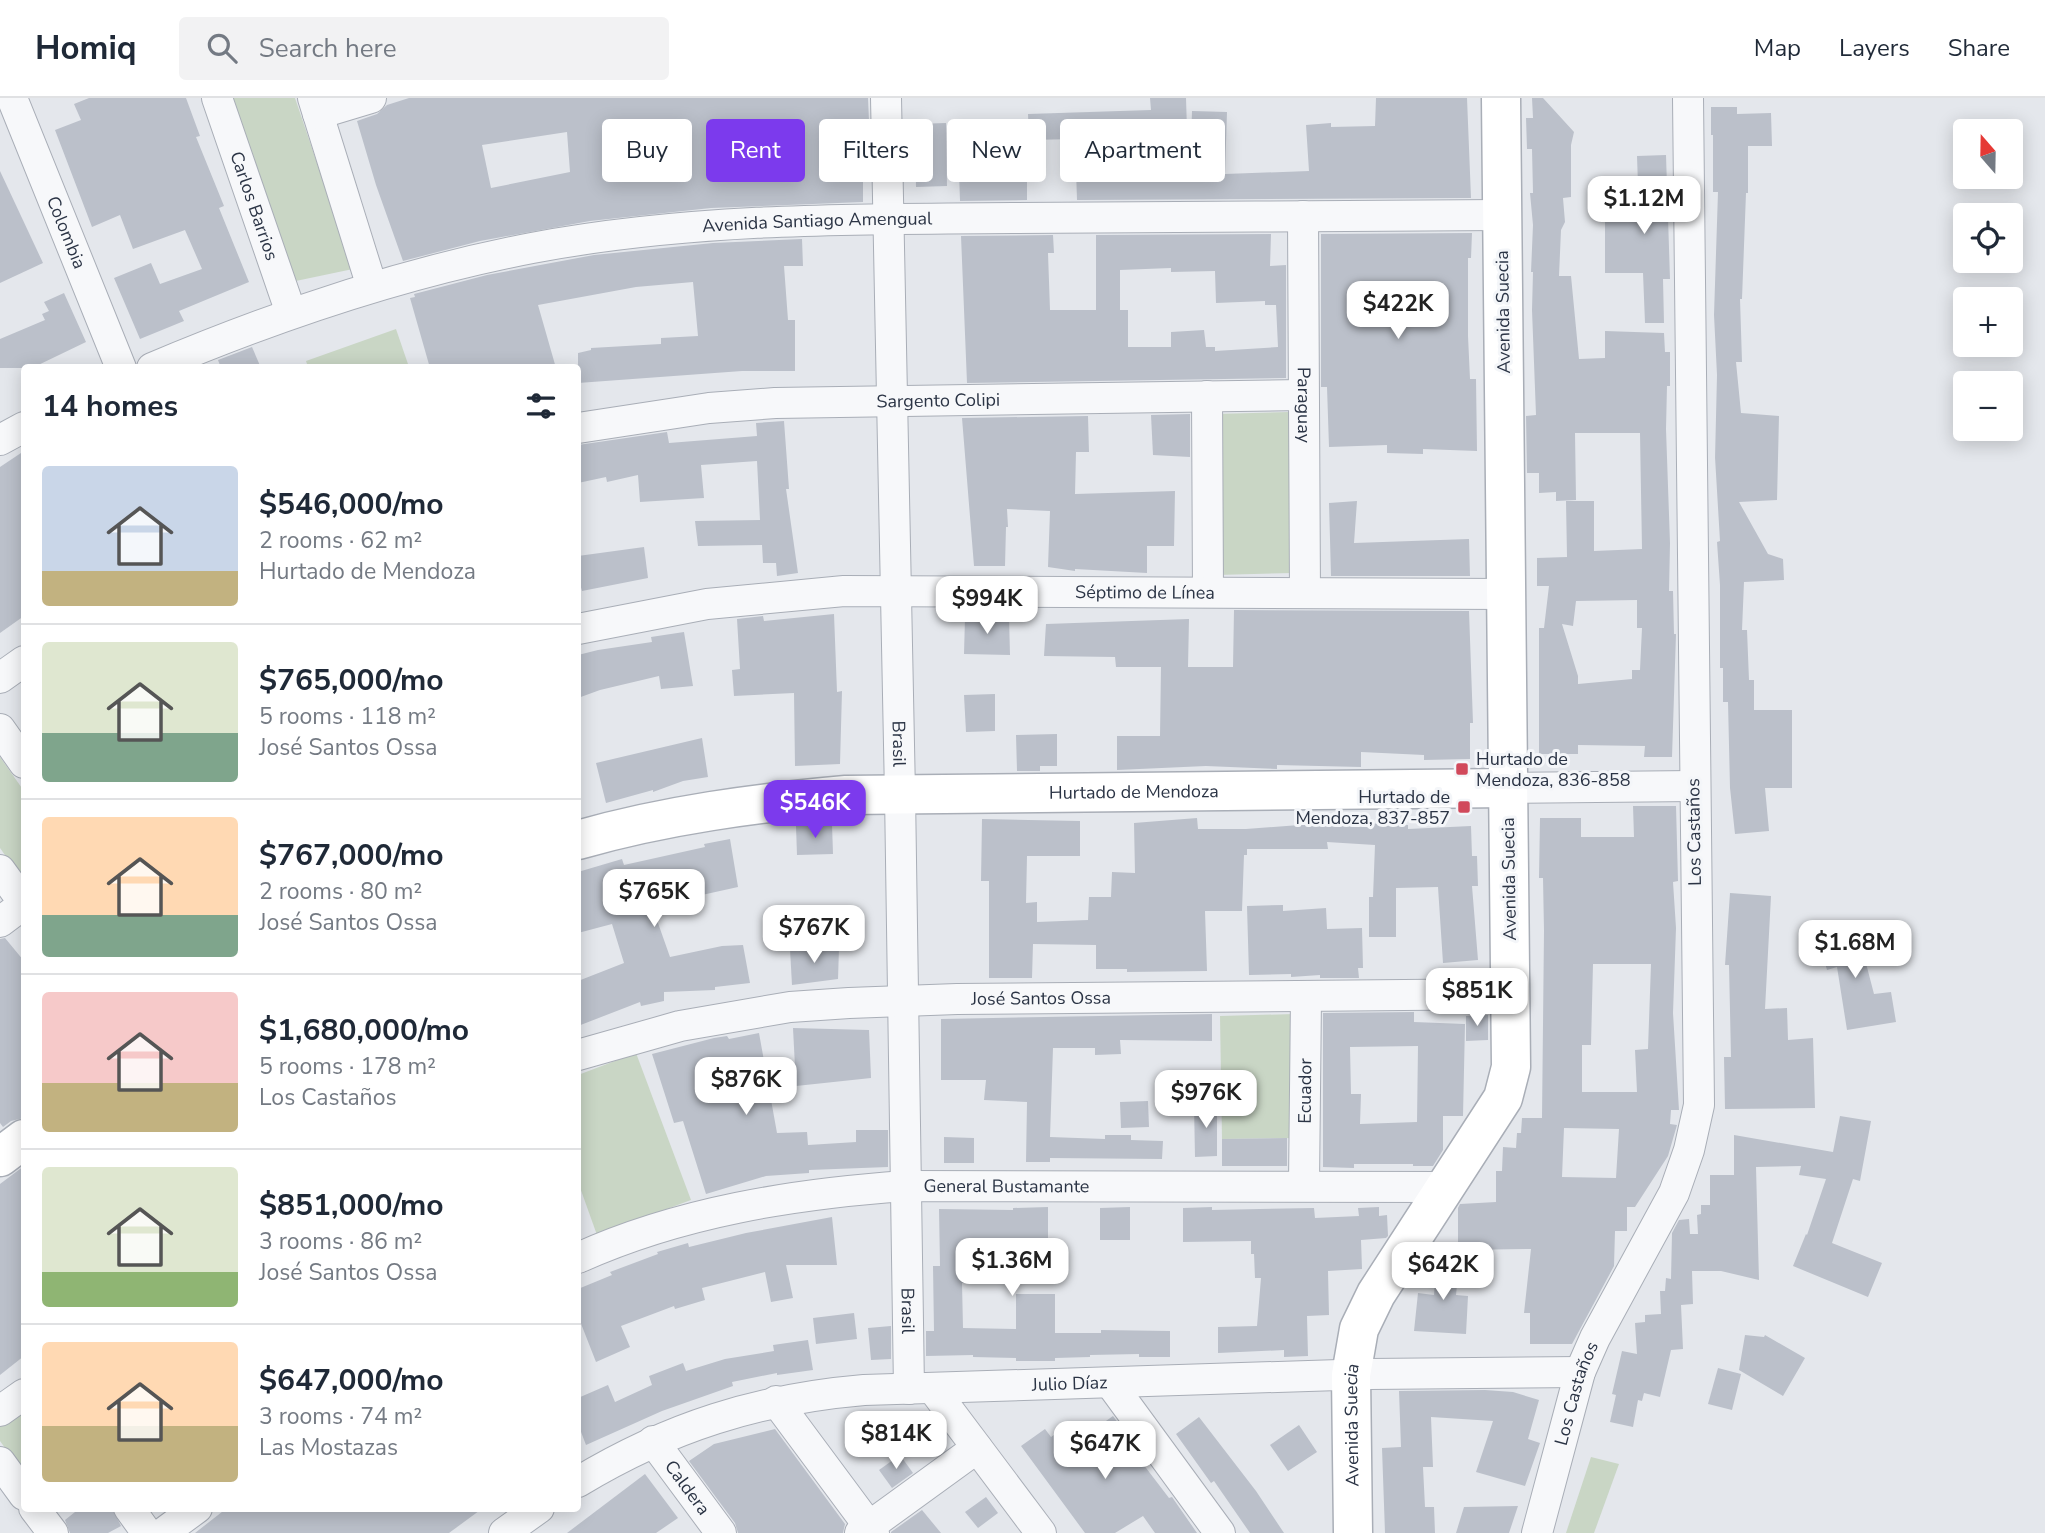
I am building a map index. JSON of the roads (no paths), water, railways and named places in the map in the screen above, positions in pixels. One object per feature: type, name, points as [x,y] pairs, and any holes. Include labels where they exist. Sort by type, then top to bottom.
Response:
[{"type":"main road","name":"Avenida Suecia","points":[[1353,1533],[1351,1375],[1354,1352],[1367,1311],[1495,1111],[1508,1083],[1511,1068],[1502,98]]},
{"type":"main road","name":"Hurtado de Mendoza","points":[[581,839],[714,810],[833,796],[1508,788]]},
{"type":"main road","points":[[0,1157],[21,1141]]},
{"type":"street","name":"Colombia","points":[[12,98],[119,364]]},
{"type":"street","name":"Carlos Barrios","points":[[217,98],[291,313]]},
{"type":"street","points":[[371,98],[316,106],[372,287]]},
{"type":"street","name":"Brasil","points":[[886,98],[905,1186],[921,1389]]},
{"type":"street","name":"Los Castaños","points":[[1537,1533],[1580,1371],[1595,1338],[1675,1193],[1689,1150],[1699,1105],[1688,98]]},
{"type":"street","name":"Avenida Santiago Amengual","points":[[162,364],[291,313],[372,287],[462,263],[607,236],[684,227],[761,221],[888,219],[1502,215]]},
{"type":"street","name":"Paraguay","points":[[1303,216],[1305,593]]},
{"type":"street","name":"Sargento Colipi","points":[[581,428],[709,408],[775,403],[1302,395]]},
{"type":"street","points":[[1207,396],[1208,592]]},
{"type":"street","points":[[0,440],[21,430]]},
{"type":"street","name":"Séptimo de Línea","points":[[581,628],[658,612],[755,598],[844,591],[1507,594]]},
{"type":"street","points":[[0,678],[21,663]]},
{"type":"street","points":[[0,729],[21,760]]},
{"type":"street","name":"Hurtado de Mendoza","points":[[1508,788],[1694,786]]},
{"type":"street","points":[[0,870],[21,900]]},
{"type":"street","points":[[0,922],[21,906]]},
{"type":"street","name":"José Santos Ossa","points":[[581,1054],[680,1026],[790,1007],[901,1000],[1511,994]]},
{"type":"street","name":"Ecuador","points":[[1304,1185],[1306,996]]},
{"type":"street","name":"General Bustamante","points":[[581,1257],[633,1237],[740,1207],[836,1192],[905,1186],[1445,1187]]},
{"type":"street","name":"Julio Díaz","points":[[581,1480],[653,1441],[719,1416],[776,1401],[831,1393],[1351,1375],[1580,1371]]},
{"type":"street","points":[[1111,1384],[1220,1533]]},
{"type":"street","points":[[921,1389],[977,1448],[1041,1533]]},
{"type":"street","points":[[0,1411],[21,1396]]},
{"type":"street","points":[[776,1401],[867,1531],[977,1448]]},
{"type":"street","name":"Caldera","points":[[653,1441],[721,1533]]},
{"type":"street","points":[[0,1462],[21,1491]]},
{"type":"street","points":[[37,1512],[53,1533]]},
{"type":"street","points":[[132,1512],[147,1533]]},
{"type":"street","points":[[163,1533],[192,1512]]},
{"type":"place","name":"Hurtado de Mendoza, 836-858","points":[[1462,769]]},
{"type":"place","name":"Hurtado de Mendoza, 837-857","points":[[1464,807]]}]
